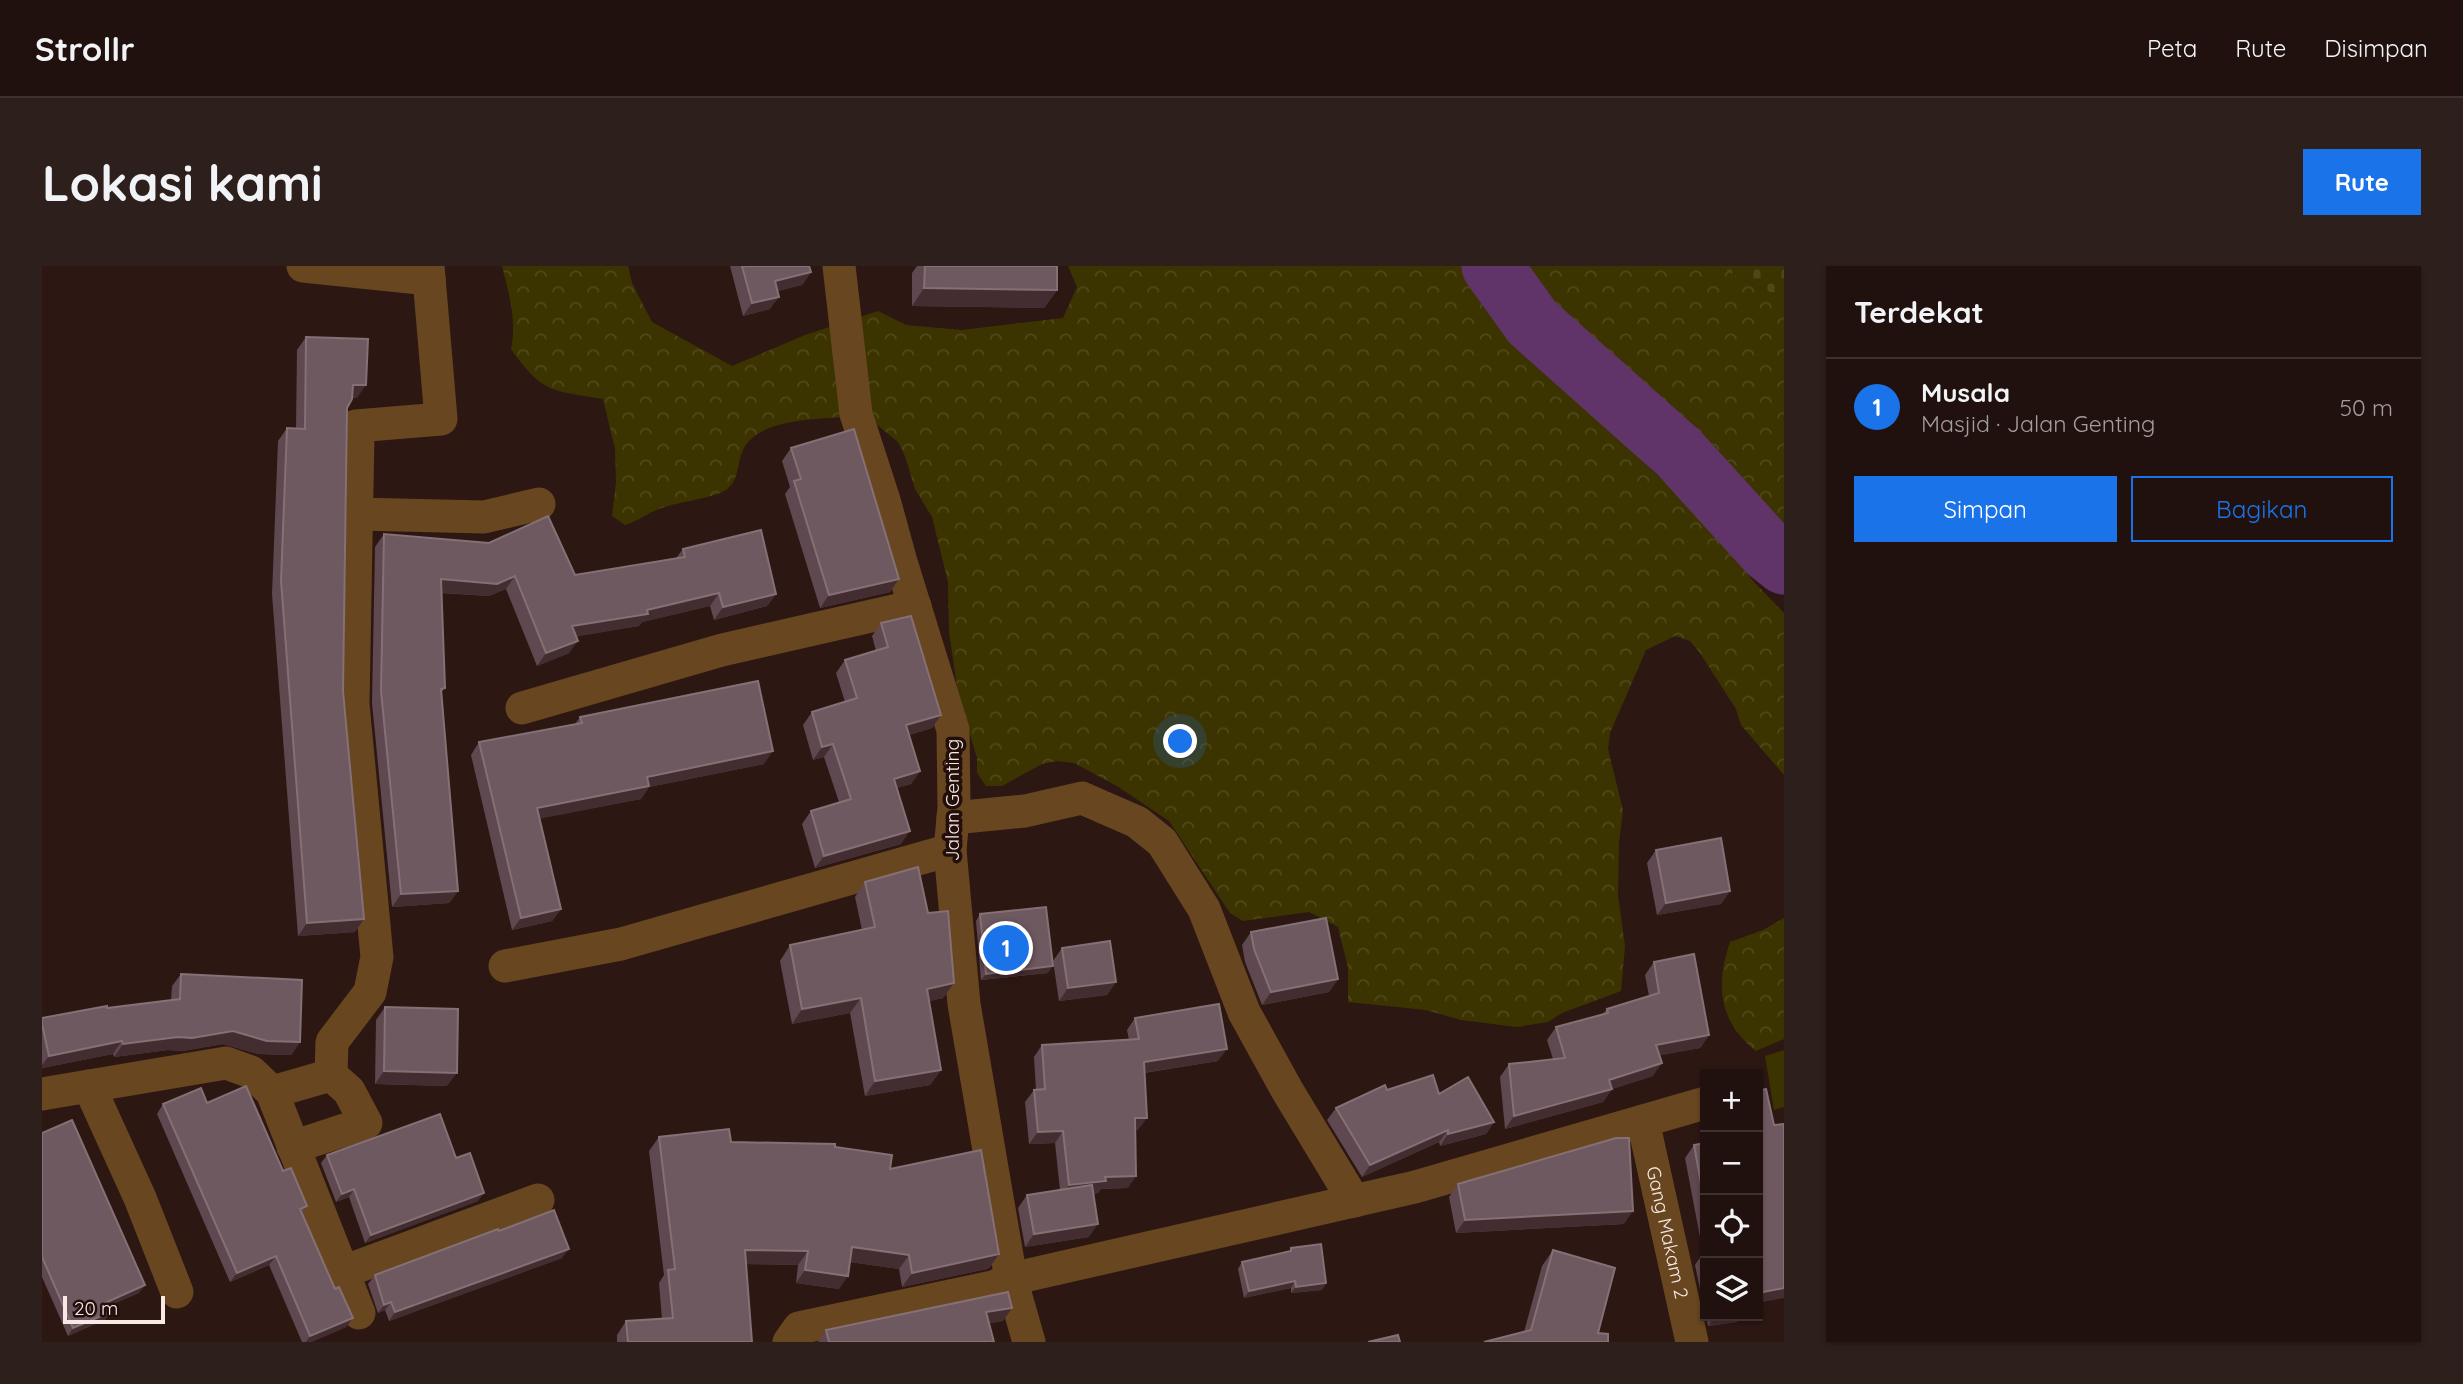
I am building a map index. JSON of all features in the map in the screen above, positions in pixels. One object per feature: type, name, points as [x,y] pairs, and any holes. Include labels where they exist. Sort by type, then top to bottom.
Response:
[{"type":"street","points":[[303,266],[428,273],[441,419],[356,426],[353,704],[377,957],[370,992],[332,1042],[331,1075]]},
{"type":"street","name":"Jalan Genting","points":[[839,266],[856,414],[953,730],[953,818],[950,850],[964,1004],[1011,1279],[1029,1342]]},
{"type":"street","points":[[356,514],[484,517],[539,503]]},
{"type":"street","points":[[522,708],[722,650],[915,606]]},
{"type":"street","points":[[953,818],[1025,811],[1082,798],[1138,822],[1162,842],[1204,909],[1244,1012],[1354,1201]]},
{"type":"street","points":[[505,966],[621,944],[950,850]]},
{"type":"street","points":[[42,1094],[226,1063],[251,1072],[272,1092],[359,1313]]},
{"type":"street","points":[[272,1092],[331,1075]]},
{"type":"street","points":[[293,1147],[366,1123],[349,1091],[331,1075]]},
{"type":"street","points":[[89,1086],[177,1292]]},
{"type":"street","points":[[789,1342],[799,1328],[993,1287],[1011,1279],[1415,1187],[1700,1104]]},
{"type":"street","name":"Gang Makam 2","points":[[1643,1121],[1692,1342]]},
{"type":"street","points":[[343,1272],[538,1200]]},
{"type":"green space","points":[[502,266],[628,266],[632,283],[652,322],[732,366],[805,335],[878,311],[906,325],[962,330],[1063,318],[1077,287],[1068,266],[1468,266],[1536,361],[1701,515],[1754,582],[1784,613],[1784,775],[1741,725],[1736,709],[1690,641],[1675,636],[1646,650],[1610,733],[1608,749],[1623,810],[1618,895],[1625,946],[1621,991],[1562,1013],[1548,1022],[1517,1027],[1461,1020],[1426,1010],[1348,1002],[1348,968],[1338,927],[1309,912],[1243,921],[1230,913],[1169,821],[1117,786],[1074,763],[1057,761],[1042,764],[1002,786],[986,786],[977,773],[977,758],[958,695],[949,631],[948,582],[932,517],[915,489],[898,442],[866,416],[801,420],[784,424],[755,436],[745,446],[734,480],[726,490],[662,508],[625,525],[612,516],[616,482],[615,449],[603,399],[550,388],[522,364],[511,349],[513,317]]},
{"type":"green space","points":[[1518,266],[1716,266],[1776,295],[1784,295],[1784,541],[1735,494],[1687,439],[1660,420],[1550,311]]},
{"type":"green space","points":[[1716,266],[1784,266],[1784,295],[1776,295]]},
{"type":"green space","points":[[1784,918],[1784,1039],[1756,1051],[1734,1028],[1728,1015],[1722,988],[1725,958],[1730,942],[1763,930]]},
{"type":"green space","points":[[1784,1050],[1784,1107],[1774,1110],[1765,1056]]},
{"type":"building","points":[[742,266],[809,266],[811,272],[775,281],[779,297],[752,303]]},
{"type":"building","points":[[925,266],[1057,266],[1057,290],[924,288]]},
{"type":"building","points":[[306,337],[368,339],[366,385],[353,385],[352,399],[347,408],[343,691],[364,919],[307,923],[281,581],[287,428],[305,429]]},
{"type":"building","points":[[854,429],[899,579],[829,595],[794,481],[801,479],[791,448]]},
{"type":"building","points":[[548,516],[575,575],[685,557],[683,549],[761,530],[776,594],[723,607],[719,593],[647,610],[648,614],[572,626],[578,641],[546,653],[515,576],[497,584],[441,579],[445,688],[441,689],[458,891],[401,894],[381,691],[384,534],[489,543]]},
{"type":"building","points":[[911,616],[941,715],[906,725],[920,771],[894,779],[910,831],[824,856],[811,811],[851,799],[833,744],[822,747],[812,712],[857,698],[845,660],[888,647],[881,623]]},
{"type":"building","points":[[758,681],[773,751],[647,777],[649,786],[537,808],[561,909],[521,918],[479,742],[582,723],[580,717]]},
{"type":"building","points":[[1721,838],[1730,891],[1666,903],[1656,850]]},
{"type":"building","points":[[918,867],[928,913],[948,911],[954,983],[927,989],[941,1070],[875,1081],[861,998],[802,1009],[790,945],[875,927],[865,882]]},
{"type":"building","points":[[1046,907],[1053,966],[986,974],[980,914]]},
{"type":"building","points":[[1326,918],[1338,979],[1271,992],[1254,949],[1251,932]]},
{"type":"building","points":[[1110,941],[1116,982],[1068,988],[1062,948]]},
{"type":"building","points":[[1694,954],[1709,1035],[1656,1045],[1662,1063],[1609,1080],[1612,1089],[1514,1116],[1509,1064],[1565,1058],[1556,1027],[1608,1013],[1607,1009],[1659,993],[1654,962]]},
{"type":"building","points":[[181,974],[302,980],[300,1042],[267,1041],[233,1031],[192,1038],[178,1037],[123,1044],[122,1041],[49,1056],[42,1018],[107,1006],[180,999]]},
{"type":"building","points":[[1219,1004],[1227,1049],[1144,1062],[1147,1118],[1135,1118],[1136,1176],[1105,1177],[1106,1181],[1069,1185],[1063,1131],[1038,1132],[1034,1090],[1045,1089],[1042,1045],[1139,1039],[1135,1018]]},
{"type":"building","points":[[385,1007],[458,1009],[457,1073],[384,1071]]},
{"type":"building","points":[[1433,1075],[1439,1094],[1468,1077],[1494,1122],[1448,1134],[1448,1130],[1370,1165],[1336,1108],[1385,1085],[1387,1090]]},
{"type":"building","points":[[246,1086],[283,1171],[291,1168],[307,1206],[300,1209],[335,1289],[339,1287],[353,1318],[310,1336],[276,1256],[237,1273],[163,1104],[201,1088],[207,1103]]},
{"type":"building","points":[[1766,1089],[1774,1125],[1784,1124],[1784,1288],[1763,1292],[1763,1132],[1763,1090]]},
{"type":"building","points":[[440,1114],[456,1158],[470,1153],[484,1193],[371,1235],[354,1189],[342,1194],[327,1155]]},
{"type":"building","points":[[72,1120],[145,1285],[107,1302],[111,1312],[73,1328],[42,1257],[42,1133]]},
{"type":"building","points":[[729,1129],[731,1142],[835,1144],[835,1147],[892,1155],[890,1169],[981,1150],[999,1254],[912,1273],[909,1255],[852,1247],[848,1276],[805,1270],[808,1251],[745,1250],[752,1342],[628,1342],[626,1321],[673,1318],[668,1270],[675,1269],[659,1137]]},
{"type":"building","points":[[1616,1138],[1629,1138],[1633,1211],[1465,1220],[1458,1184]]},
{"type":"building","points":[[1700,1144],[1700,1178],[1694,1145]]},
{"type":"building","points":[[1092,1185],[1098,1224],[1034,1234],[1027,1195]]},
{"type":"building","points":[[554,1210],[569,1249],[395,1312],[391,1302],[384,1305],[375,1275]]},
{"type":"building","points":[[1321,1244],[1326,1283],[1296,1287],[1295,1281],[1249,1291],[1242,1262],[1291,1251],[1291,1248]]},
{"type":"building","points":[[1553,1250],[1615,1268],[1598,1333],[1608,1334],[1608,1342],[1484,1342],[1531,1330]]},
{"type":"building","points":[[1008,1292],[1012,1308],[986,1312],[994,1342],[829,1342],[826,1330]]},
{"type":"building","points":[[1398,1335],[1400,1342],[1368,1342]]},
{"type":"waterway","points":[[1492,266],[1532,322],[1679,453],[1769,552],[1784,564]]},
{"type":"place","name":"Musala","points":[[1006,948]]}]
